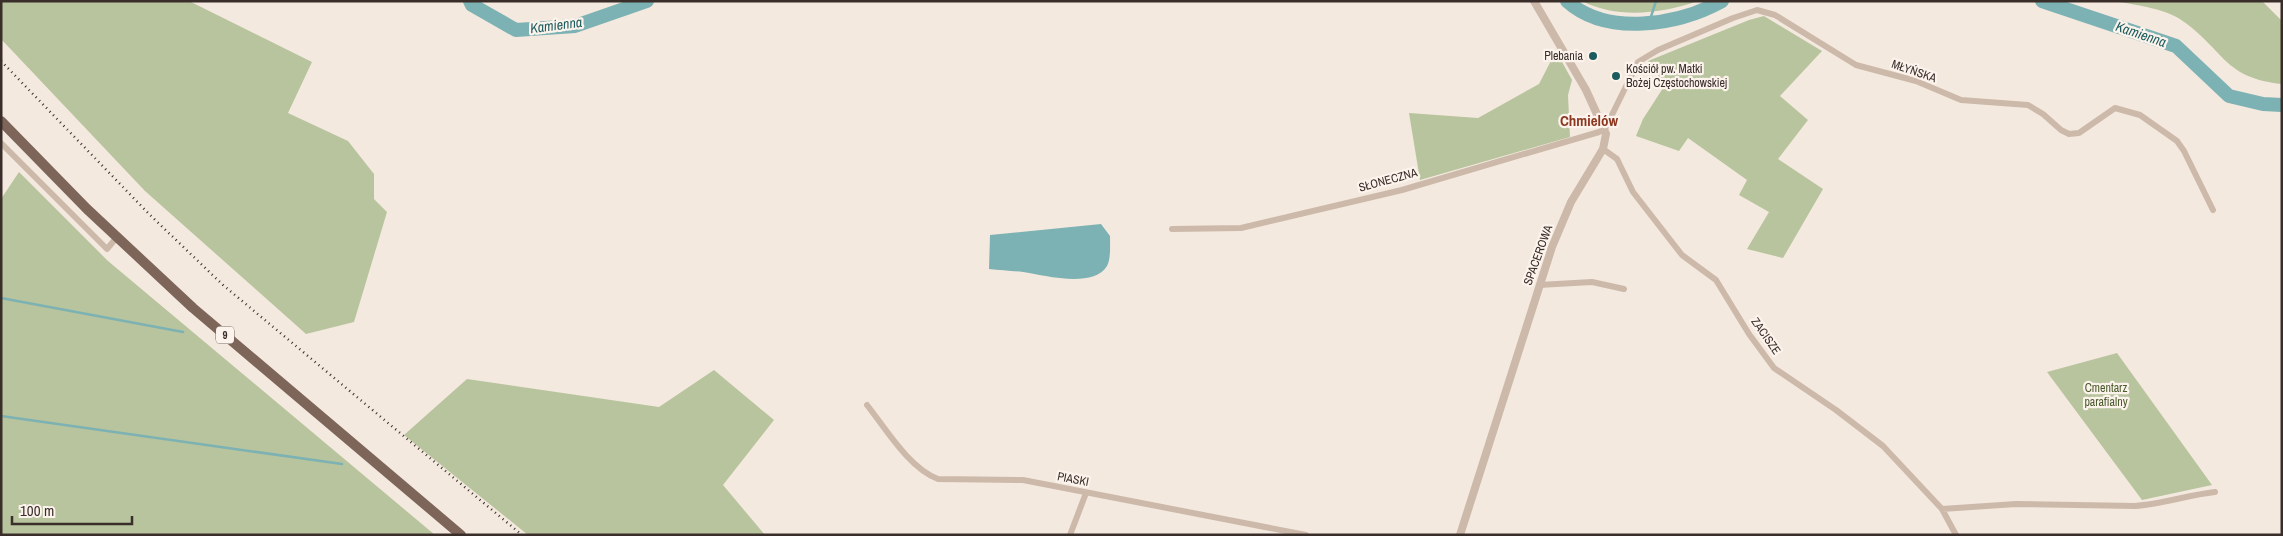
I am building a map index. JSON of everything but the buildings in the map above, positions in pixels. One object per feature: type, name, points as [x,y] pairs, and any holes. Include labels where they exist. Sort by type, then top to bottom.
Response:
[{"type":"main road","name":"9","points":[[1,121],[117,238],[236,345],[461,535]]},
{"type":"street","points":[[1534,1],[1586,90],[1605,130]]},
{"type":"street","name":"MŁYŃSKA","points":[[1605,130],[1638,62],[1658,50],[1734,18],[1752,11],[1761,11],[1775,15],[1856,64],[1916,81],[1961,100],[2028,105],[2037,109],[2061,130],[2069,134],[2079,133],[2115,108],[2130,111],[2159,127],[2177,141],[2184,151],[2213,210]]},
{"type":"street","name":"SPACEROWA","points":[[1460,535],[1497,424],[1520,341],[1552,247],[1571,202],[1603,149],[1605,130]]},
{"type":"street","name":"SŁONECZNA","points":[[1172,229],[1241,228],[1402,190],[1605,130]]},
{"type":"street","points":[[1,143],[106,248],[117,238]]},
{"type":"street","name":"ZACISZE","points":[[1603,149],[1617,159],[1633,192],[1682,255],[1716,280],[1749,334],[1774,368],[1836,410],[1883,446],[1942,509],[1956,535]]},
{"type":"street","points":[[1539,285],[1592,282],[1624,289]]},
{"type":"street","name":"PIASKI","points":[[867,405],[916,466],[927,475],[938,479],[966,481],[1023,480],[1306,535]]},
{"type":"street","points":[[1942,509],[1989,504],[2142,506],[2153,505],[2172,498],[2215,492]]},
{"type":"street","points":[[1070,535],[1086,493]]},
{"type":"green space","points":[[1,1],[189,1],[312,62],[288,113],[348,141],[374,174],[374,199],[387,212],[354,322],[306,334],[145,191],[1,39]]},
{"type":"green space","points":[[1582,1],[1698,1],[1669,9],[1639,13],[1610,10]]},
{"type":"green space","points":[[2115,1],[2262,1],[2282,21],[2282,84],[2263,81],[2238,70],[2187,24],[2171,14],[2152,8]]},
{"type":"green space","points":[[1764,16],[1822,51],[1780,96],[1808,120],[1778,159],[1823,189],[1783,258],[1747,249],[1769,212],[1739,195],[1747,180],[1688,138],[1679,151],[1636,136],[1643,119],[1665,85],[1648,61],[1749,20]]},
{"type":"green space","points":[[1556,51],[1572,80],[1568,95],[1570,137],[1420,180],[1409,113],[1478,118],[1539,84]]},
{"type":"green space","points":[[19,172],[108,261],[435,535],[1,535],[1,199]]},
{"type":"green space","name":"Cmentarz parafialny","points":[[2117,353],[2212,485],[2142,500],[2047,372]]},
{"type":"green space","points":[[714,370],[774,420],[723,485],[765,535],[528,535],[404,435],[467,379],[659,407]]},
{"type":"water","points":[[1101,224],[1110,236],[1109,259],[1107,266],[1100,273],[1091,277],[1067,279],[989,269],[990,235]]},
{"type":"waterway","name":"Kamienna","points":[[470,1],[472,5],[516,30],[575,26],[647,1]]},
{"type":"waterway","name":"Kamienna","points":[[1567,1],[1583,12],[1602,20],[1643,24],[1685,16],[1722,1]]},
{"type":"waterway","points":[[1649,23],[1656,1]]},
{"type":"waterway","name":"Kamienna","points":[[2042,1],[2176,46],[2229,96],[2263,104],[2282,105]]},
{"type":"waterway","points":[[1,298],[183,332]]},
{"type":"waterway","points":[[1,416],[342,464]]},
{"type":"railway","points":[[1,61],[150,215],[223,285],[522,535]]},
{"type":"place","name":"Plebania","points":[[1593,56]]},
{"type":"place","name":"Kościół pw. Matki Bożej Częstochowskiej","points":[[1616,76]]},
{"type":"district","name":"Chmielów","points":[[1589,121]]}]
